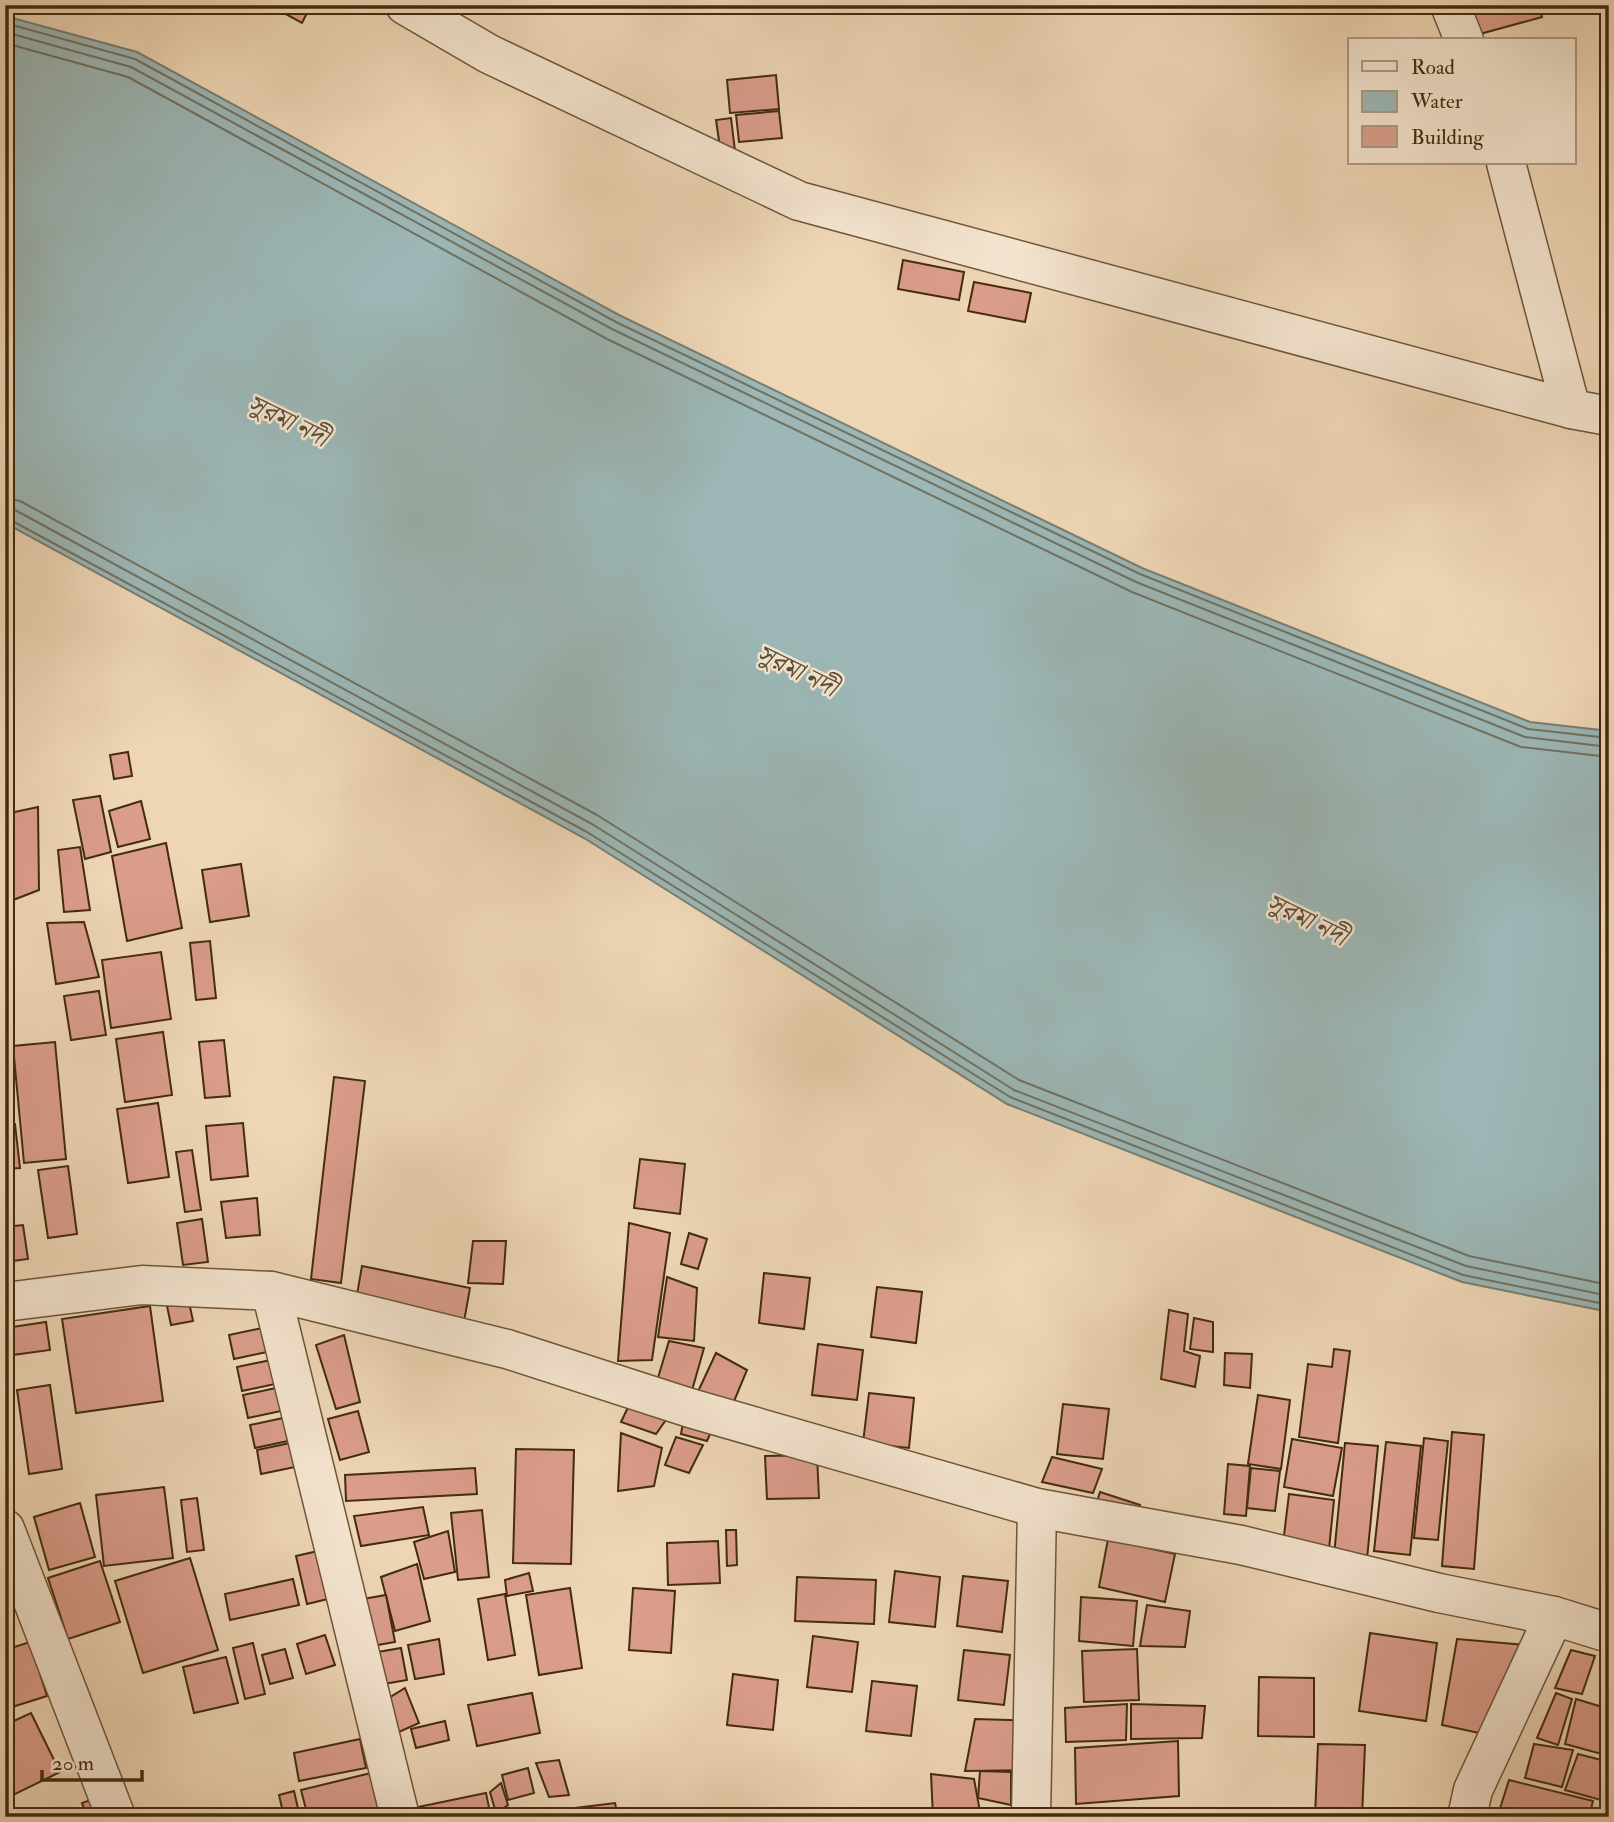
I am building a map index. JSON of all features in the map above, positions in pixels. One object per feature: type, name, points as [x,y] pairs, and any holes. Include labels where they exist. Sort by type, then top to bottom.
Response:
[{"type":"street","points":[[405,5],[489,54],[799,201],[1571,409],[1609,416]]},
{"type":"street","points":[[1450,5],[1463,38]]},
{"type":"street","points":[[1506,164],[1571,409]]},
{"type":"street","points":[[5,1302],[142,1285],[271,1291],[507,1349],[690,1408],[1037,1508],[1241,1545],[1439,1593],[1554,1616],[1609,1633]]},
{"type":"street","points":[[271,1291],[400,1817]]},
{"type":"street","points":[[1031,1817],[1037,1508]]},
{"type":"street","points":[[5,1528],[116,1817]]},
{"type":"street","points":[[1467,1817],[1473,1790],[1554,1616]]},
{"type":"water","name":"সুরমা নদী","points":[[5,16],[137,52],[619,315],[1142,568],[1530,722],[1609,731],[1609,1312],[1462,1282],[1007,1104],[584,838],[5,523]]},
{"type":"building","points":[[269,5],[311,5],[302,23]]},
{"type":"building","points":[[1461,5],[1538,5],[1542,17],[1469,37]]},
{"type":"building","points":[[776,75],[779,109],[730,113],[727,80]]},
{"type":"building","points":[[779,111],[782,138],[739,142],[736,115]]},
{"type":"building","points":[[731,118],[736,159],[722,161],[716,120]]},
{"type":"building","points":[[903,260],[964,272],[959,300],[898,289]]},
{"type":"building","points":[[974,282],[1031,293],[1025,322],[968,311]]},
{"type":"building","points":[[128,752],[132,776],[114,779],[110,755]]},
{"type":"building","points":[[100,796],[111,852],[85,859],[73,800]]},
{"type":"building","points":[[141,801],[150,839],[118,847],[109,811]]},
{"type":"building","points":[[38,807],[39,890],[8,902],[5,814]]},
{"type":"building","points":[[166,843],[182,928],[127,941],[112,856]]},
{"type":"building","points":[[80,847],[90,910],[64,912],[58,850]]},
{"type":"building","points":[[241,864],[249,916],[210,922],[202,870]]},
{"type":"building","points":[[84,922],[99,977],[56,984],[47,923]]},
{"type":"building","points":[[210,941],[216,998],[196,1000],[190,943]]},
{"type":"building","points":[[161,952],[171,1019],[111,1028],[102,960]]},
{"type":"building","points":[[99,991],[106,1035],[71,1040],[64,996]]},
{"type":"building","points":[[5,1003],[11,1028],[5,1030]]},
{"type":"building","points":[[163,1032],[172,1095],[125,1102],[116,1039]]},
{"type":"building","points":[[224,1040],[230,1096],[205,1098],[199,1042]]},
{"type":"building","points":[[55,1042],[66,1159],[24,1163],[13,1046]]},
{"type":"building","points":[[334,1077],[365,1081],[341,1283],[311,1279]]},
{"type":"building","points":[[158,1103],[169,1177],[128,1183],[117,1109]]},
{"type":"building","points":[[243,1123],[248,1176],[211,1180],[206,1126]]},
{"type":"building","points":[[15,1124],[20,1168],[5,1169],[5,1125]]},
{"type":"building","points":[[192,1150],[201,1210],[185,1212],[176,1152]]},
{"type":"building","points":[[640,1159],[685,1164],[680,1214],[634,1208]]},
{"type":"building","points":[[68,1166],[77,1234],[48,1238],[38,1170]]},
{"type":"building","points":[[257,1198],[260,1235],[226,1238],[221,1202]]},
{"type":"building","points":[[202,1219],[208,1262],[183,1265],[177,1223]]},
{"type":"building","points":[[629,1223],[670,1233],[652,1360],[618,1361]]},
{"type":"building","points":[[23,1225],[28,1259],[5,1262],[5,1227]]},
{"type":"building","points":[[689,1233],[707,1239],[698,1269],[681,1264]]},
{"type":"building","points":[[473,1241],[506,1241],[503,1284],[468,1283]]},
{"type":"building","points":[[362,1266],[470,1288],[463,1327],[355,1306]]},
{"type":"building","points":[[764,1273],[810,1278],[804,1329],[759,1323]]},
{"type":"building","points":[[667,1277],[697,1288],[694,1341],[658,1337]]},
{"type":"building","points":[[877,1287],[922,1292],[916,1343],[871,1337]]},
{"type":"building","points":[[189,1302],[193,1321],[171,1325],[167,1306]]},
{"type":"building","points":[[150,1306],[163,1401],[76,1413],[62,1319]]},
{"type":"building","points":[[1169,1310],[1188,1314],[1184,1351],[1200,1356],[1195,1387],[1161,1379]]},
{"type":"building","points":[[1194,1318],[1213,1322],[1213,1352],[1190,1349]]},
{"type":"building","points":[[46,1322],[50,1350],[5,1356],[5,1328]]},
{"type":"building","points":[[262,1328],[267,1352],[234,1359],[229,1335]]},
{"type":"building","points":[[344,1335],[360,1402],[336,1409],[316,1345]]},
{"type":"building","points":[[669,1341],[704,1348],[689,1401],[655,1388]]},
{"type":"building","points":[[818,1344],[863,1350],[857,1400],[812,1395]]},
{"type":"building","points":[[1334,1349],[1350,1351],[1338,1443],[1299,1437],[1308,1364],[1332,1367]]},
{"type":"building","points":[[716,1353],[747,1370],[730,1411],[695,1398]]},
{"type":"building","points":[[1225,1353],[1252,1354],[1250,1388],[1224,1385]]},
{"type":"building","points":[[271,1360],[275,1384],[242,1391],[237,1367]]},
{"type":"building","points":[[50,1385],[62,1469],[29,1474],[17,1390]]},
{"type":"building","points":[[276,1388],[281,1411],[248,1418],[243,1395]]},
{"type":"building","points":[[869,1393],[914,1398],[909,1448],[863,1443]]},
{"type":"building","points":[[1258,1395],[1290,1400],[1281,1469],[1248,1464]]},
{"type":"building","points":[[630,1403],[668,1417],[656,1434],[621,1422]]},
{"type":"building","points":[[1063,1404],[1109,1409],[1103,1459],[1057,1454]]},
{"type":"building","points":[[358,1411],[369,1452],[340,1460],[328,1419]]},
{"type":"building","points":[[684,1417],[714,1425],[707,1441],[681,1434]]},
{"type":"building","points":[[283,1418],[288,1441],[255,1448],[250,1425]]},
{"type":"building","points":[[1452,1432],[1484,1435],[1474,1569],[1442,1566]]},
{"type":"building","points":[[621,1433],[662,1448],[654,1486],[618,1491]]},
{"type":"building","points":[[676,1437],[703,1445],[689,1473],[665,1465]]},
{"type":"building","points":[[1424,1438],[1448,1441],[1438,1540],[1414,1538]]},
{"type":"building","points":[[1292,1439],[1342,1448],[1333,1496],[1284,1487]]},
{"type":"building","points":[[1386,1442],[1421,1446],[1410,1555],[1374,1551]]},
{"type":"building","points":[[290,1443],[295,1467],[261,1474],[257,1450]]},
{"type":"building","points":[[1345,1443],[1378,1446],[1367,1559],[1334,1555]]},
{"type":"building","points":[[516,1449],[574,1450],[571,1564],[513,1563]]},
{"type":"building","points":[[817,1455],[819,1498],[767,1499],[765,1456]]},
{"type":"building","points":[[1052,1457],[1102,1469],[1093,1493],[1042,1482]]},
{"type":"building","points":[[1228,1464],[1250,1466],[1246,1516],[1224,1514]]},
{"type":"building","points":[[475,1468],[477,1494],[346,1501],[345,1475]]},
{"type":"building","points":[[1251,1468],[1280,1471],[1275,1511],[1247,1508]]},
{"type":"building","points":[[164,1487],[173,1558],[104,1566],[96,1495]]},
{"type":"building","points":[[1100,1492],[1140,1505],[1134,1524],[1094,1511]]},
{"type":"building","points":[[1289,1494],[1334,1500],[1329,1549],[1283,1544]]},
{"type":"building","points":[[197,1498],[204,1550],[187,1552],[181,1500]]},
{"type":"building","points":[[80,1503],[95,1557],[49,1570],[34,1517]]},
{"type":"building","points":[[423,1507],[429,1535],[361,1546],[354,1516]]},
{"type":"building","points":[[482,1510],[489,1577],[458,1580],[451,1513]]},
{"type":"building","points":[[726,1530],[736,1530],[737,1565],[727,1566]]},
{"type":"building","points":[[448,1531],[455,1572],[424,1579],[414,1542]]},
{"type":"building","points":[[1108,1539],[1175,1554],[1165,1602],[1099,1587]]},
{"type":"building","points":[[718,1541],[720,1583],[668,1585],[667,1543]]},
{"type":"building","points":[[318,1551],[328,1599],[307,1604],[296,1556]]},
{"type":"building","points":[[190,1558],[218,1650],[143,1673],[115,1581]]},
{"type":"building","points":[[100,1561],[120,1622],[68,1639],[48,1578]]},
{"type":"building","points":[[417,1564],[430,1621],[395,1631],[381,1577]]},
{"type":"building","points":[[895,1571],[940,1577],[935,1627],[889,1622]]},
{"type":"building","points":[[529,1573],[533,1591],[507,1596],[505,1580]]},
{"type":"building","points":[[963,1576],[1008,1581],[1002,1632],[957,1626]]},
{"type":"building","points":[[797,1577],[876,1580],[874,1624],[795,1621]]},
{"type":"building","points":[[293,1579],[299,1605],[230,1620],[225,1594]]},
{"type":"building","points":[[1609,1579],[1609,1630],[1603,1629],[1603,1581]]},
{"type":"building","points":[[570,1588],[582,1668],[539,1675],[526,1595]]},
{"type":"building","points":[[633,1588],[675,1591],[671,1653],[629,1650]]},
{"type":"building","points":[[505,1594],[515,1655],[488,1660],[478,1599]]},
{"type":"building","points":[[386,1595],[395,1642],[372,1646],[363,1599]]},
{"type":"building","points":[[1081,1597],[1137,1601],[1133,1646],[1079,1641]]},
{"type":"building","points":[[1147,1605],[1190,1611],[1185,1647],[1140,1646]]},
{"type":"building","points":[[1370,1633],[1437,1643],[1426,1721],[1359,1711]]},
{"type":"building","points":[[325,1635],[335,1665],[306,1674],[297,1644]]},
{"type":"building","points":[[813,1636],[858,1642],[852,1692],[807,1687]]},
{"type":"building","points":[[439,1639],[444,1674],[415,1679],[408,1645]]},
{"type":"building","points":[[1457,1639],[1526,1645],[1498,1737],[1442,1725]]},
{"type":"building","points":[[30,1642],[47,1696],[9,1708],[5,1695],[5,1650]]},
{"type":"building","points":[[253,1643],[265,1694],[245,1699],[233,1648]]},
{"type":"building","points":[[401,1648],[407,1680],[378,1685],[372,1653]]},
{"type":"building","points":[[285,1649],[293,1678],[270,1684],[262,1655]]},
{"type":"building","points":[[1137,1649],[1139,1700],[1084,1702],[1082,1651]]},
{"type":"building","points":[[964,1650],[1010,1655],[1004,1705],[958,1700]]},
{"type":"building","points":[[1571,1650],[1595,1656],[1582,1694],[1555,1688]]},
{"type":"building","points":[[226,1657],[238,1703],[194,1713],[183,1667]]},
{"type":"building","points":[[733,1674],[778,1680],[773,1730],[727,1725]]},
{"type":"building","points":[[1259,1677],[1314,1678],[1314,1737],[1258,1736]]},
{"type":"building","points":[[872,1681],[917,1686],[911,1736],[866,1731]]},
{"type":"building","points":[[405,1688],[419,1723],[388,1737],[376,1706]]},
{"type":"building","points":[[532,1693],[540,1733],[477,1746],[468,1705]]},
{"type":"building","points":[[1556,1693],[1572,1699],[1558,1745],[1537,1738]]},
{"type":"building","points":[[1576,1699],[1609,1709],[1609,1756],[1565,1744]]},
{"type":"building","points":[[1127,1704],[1126,1740],[1066,1742],[1065,1708]]},
{"type":"building","points":[[1131,1704],[1205,1706],[1202,1738],[1131,1739]]},
{"type":"building","points":[[31,1713],[60,1772],[5,1799],[5,1725]]},
{"type":"building","points":[[975,1719],[1039,1721],[1038,1770],[965,1771]]},
{"type":"building","points":[[445,1721],[449,1740],[416,1748],[411,1729]]},
{"type":"building","points":[[360,1739],[366,1768],[299,1781],[294,1753]]},
{"type":"building","points":[[1178,1741],[1179,1796],[1076,1804],[1075,1748]]},
{"type":"building","points":[[1318,1744],[1365,1745],[1362,1817],[1315,1817]]},
{"type":"building","points":[[1534,1744],[1573,1750],[1562,1787],[1525,1778]]},
{"type":"building","points":[[1578,1754],[1609,1762],[1608,1802],[1565,1790]]},
{"type":"building","points":[[559,1760],[569,1795],[549,1797],[536,1763]]},
{"type":"building","points":[[528,1768],[534,1793],[508,1800],[502,1775]]},
{"type":"building","points":[[980,1771],[1011,1772],[1011,1805],[978,1798]]},
{"type":"building","points":[[371,1773],[381,1817],[308,1817],[301,1790]]},
{"type":"building","points":[[931,1774],[974,1779],[981,1817],[933,1817]]},
{"type":"building","points":[[1509,1780],[1593,1801],[1589,1817],[1498,1815]]},
{"type":"building","points":[[501,1783],[508,1805],[496,1813],[490,1792]]},
{"type":"building","points":[[294,1791],[300,1817],[284,1817],[279,1795]]},
{"type":"building","points":[[110,1793],[118,1817],[87,1817],[82,1803]]},
{"type":"building","points":[[486,1793],[491,1817],[420,1817],[418,1807]]},
{"type":"building","points":[[615,1803],[618,1817],[559,1817],[559,1810]]}]
